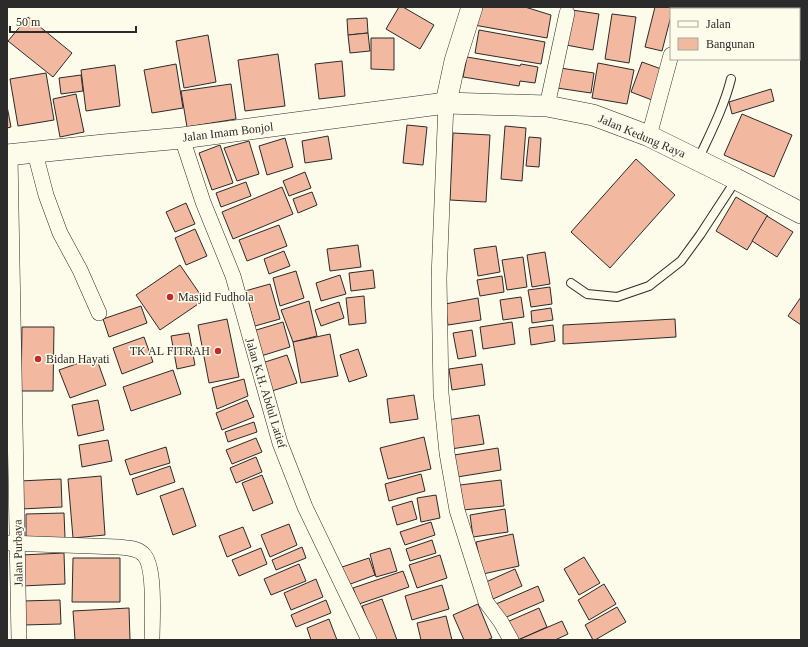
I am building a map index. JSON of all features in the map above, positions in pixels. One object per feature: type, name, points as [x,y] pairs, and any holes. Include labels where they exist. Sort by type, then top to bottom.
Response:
[{"type":"street","points":[[472,7],[455,61],[446,103],[439,278],[441,393],[447,453],[457,510],[486,602],[501,622],[511,640]]},
{"type":"street","points":[[547,106],[567,13]]},
{"type":"street","points":[[648,136],[670,59]]},
{"type":"street","name":"Jalan Kedung Raya","points":[[446,103],[547,106],[593,115],[648,136],[801,213]]},
{"type":"street","name":"Jalan Imam Bonjol","points":[[8,155],[182,138],[446,103]]},
{"type":"street","name":"Jalan K.H. Abdul Latief","points":[[182,138],[203,202],[232,276],[280,443],[305,507],[369,640]]},
{"type":"street","points":[[35,153],[46,195],[60,233],[80,270],[99,313]]},
{"type":"street","name":"Jalan Purbaya","points":[[8,155],[13,543],[19,640]]},
{"type":"street","points":[[13,543],[119,547],[135,549],[144,554],[149,562],[152,578],[152,640]]},
{"type":"lane","points":[[698,160],[712,129],[731,79]]},
{"type":"lane","points":[[571,283],[587,294],[617,297],[649,286],[681,261],[700,235],[736,179]]},
{"type":"building","points":[[399,7],[403,7],[434,25],[420,49],[386,29]]},
{"type":"building","points":[[478,7],[525,7],[551,15],[547,38],[474,25]]},
{"type":"building","points":[[655,7],[673,7],[670,8],[670,20],[662,51],[645,47]]},
{"type":"building","points":[[572,10],[599,14],[593,50],[566,45]]},
{"type":"building","points":[[612,14],[636,17],[629,63],[605,59]]},
{"type":"building","points":[[28,17],[72,53],[53,77],[8,41]]},
{"type":"building","points":[[367,18],[368,33],[348,35],[347,19]]},
{"type":"building","points":[[479,30],[545,42],[541,64],[475,53]]},
{"type":"building","points":[[368,33],[370,51],[350,53],[348,35]]},
{"type":"building","points":[[208,35],[216,82],[184,88],[176,41]]},
{"type":"building","points":[[371,38],[394,38],[394,70],[371,69]]},
{"type":"building","points":[[278,54],[285,106],[245,111],[238,60]]},
{"type":"building","points":[[467,57],[520,66],[521,64],[538,67],[535,83],[520,81],[519,86],[463,77]]},
{"type":"building","points":[[342,61],[345,96],[319,99],[315,64]]},
{"type":"building","points":[[642,62],[664,70],[652,100],[631,92]]},
{"type":"building","points":[[598,63],[634,70],[627,104],[592,98]]},
{"type":"building","points":[[176,64],[183,108],[152,113],[144,70]]},
{"type":"building","points":[[115,65],[120,106],[86,111],[81,70]]},
{"type":"building","points":[[560,68],[594,73],[591,93],[557,88]]},
{"type":"building","points":[[46,73],[54,120],[18,126],[10,79]]},
{"type":"building","points":[[81,75],[83,91],[61,94],[59,78]]},
{"type":"building","points":[[231,84],[236,119],[187,127],[181,91]]},
{"type":"building","points":[[771,89],[774,101],[732,114],[729,102]]},
{"type":"building","points":[[76,94],[84,132],[60,137],[53,99]]},
{"type":"building","points":[[7,106],[11,127],[7,128]]},
{"type":"building","points":[[742,114],[792,135],[774,177],[724,155]]},
{"type":"building","points":[[407,125],[427,127],[423,165],[403,163]]},
{"type":"building","points":[[505,126],[526,128],[522,181],[501,179]]},
{"type":"building","points":[[453,133],[490,135],[486,202],[450,200]]},
{"type":"building","points":[[328,136],[332,159],[305,163],[302,141]]},
{"type":"building","points":[[529,137],[541,138],[539,167],[526,166]]},
{"type":"building","points":[[285,138],[293,167],[267,175],[259,146]]},
{"type":"building","points":[[249,141],[259,174],[237,181],[224,148]]},
{"type":"building","points":[[220,145],[233,183],[212,190],[199,153]]},
{"type":"building","points":[[636,159],[675,195],[610,268],[571,232]]},
{"type":"building","points":[[305,172],[311,188],[289,196],[283,181]]},
{"type":"building","points":[[246,182],[251,196],[221,207],[216,193]]},
{"type":"building","points":[[282,187],[293,214],[233,239],[222,212]]},
{"type":"building","points":[[312,192],[317,205],[298,213],[293,199]]},
{"type":"building","points":[[736,197],[768,216],[747,250],[716,231]]},
{"type":"building","points":[[186,203],[195,224],[175,232],[166,212]]},
{"type":"building","points":[[767,216],[793,232],[777,257],[752,241]]},
{"type":"building","points":[[279,225],[287,246],[247,261],[239,240]]},
{"type":"building","points":[[195,229],[207,256],[186,265],[175,238]]},
{"type":"building","points":[[358,245],[361,267],[330,271],[327,249]]},
{"type":"building","points":[[496,246],[500,272],[478,276],[474,249]]},
{"type":"building","points":[[284,251],[290,266],[269,274],[264,259]]},
{"type":"building","points":[[545,252],[550,284],[532,287],[527,255]]},
{"type":"building","points":[[523,257],[527,287],[507,290],[502,260]]},
{"type":"building","name":"Masjid Fudhola","points":[[180,265],[204,300],[160,330],[136,295]]},
{"type":"building","points":[[373,270],[375,288],[351,291],[349,273]]},
{"type":"building","points":[[296,271],[304,298],[280,306],[273,278]]},
{"type":"building","points":[[340,275],[346,294],[321,301],[316,283]]},
{"type":"building","points":[[502,276],[504,292],[480,296],[477,280]]},
{"type":"building","points":[[270,284],[280,319],[255,326],[245,291]]},
{"type":"building","points":[[550,287],[552,304],[531,307],[528,290]]},
{"type":"building","points":[[364,296],[366,323],[349,325],[346,298]]},
{"type":"building","points":[[521,297],[524,317],[503,320],[500,300]]},
{"type":"building","points":[[801,297],[801,325],[788,316]]},
{"type":"building","points":[[478,298],[481,320],[448,325],[445,304]]},
{"type":"building","points":[[309,301],[317,336],[293,342],[281,310]]},
{"type":"building","points":[[339,302],[344,318],[321,326],[315,310]]},
{"type":"building","points":[[141,306],[147,323],[109,337],[103,319]]},
{"type":"building","points":[[551,308],[553,320],[532,323],[531,311]]},
{"type":"building","name":"TK AL FITRAH","points":[[227,319],[239,377],[209,383],[198,325]]},
{"type":"building","points":[[675,319],[676,337],[563,344],[563,325]]},
{"type":"building","points":[[283,322],[290,347],[261,356],[253,331]]},
{"type":"building","points":[[512,322],[515,344],[483,349],[480,327]]},
{"type":"building","points":[[553,325],[555,341],[531,345],[529,328]]},
{"type":"building","name":"Bidan Hayati","points":[[22,327],[54,327],[53,391],[21,391]]},
{"type":"building","points":[[472,330],[476,356],[458,359],[453,333]]},
{"type":"building","points":[[189,333],[195,365],[177,369],[171,336]]},
{"type":"building","points":[[330,334],[338,376],[301,383],[293,342]]},
{"type":"building","points":[[144,337],[153,362],[122,374],[113,348]]},
{"type":"building","points":[[358,349],[367,376],[349,382],[340,355]]},
{"type":"building","points":[[287,355],[297,383],[272,391],[262,363]]},
{"type":"building","points":[[96,357],[106,385],[70,398],[59,370]]},
{"type":"building","points":[[482,364],[485,385],[452,390],[449,369]]},
{"type":"building","points":[[173,370],[181,394],[131,411],[123,387]]},
{"type":"building","points":[[244,379],[248,396],[217,409],[212,388]]},
{"type":"building","points":[[414,395],[418,419],[390,423],[387,399]]},
{"type":"building","points":[[98,400],[104,430],[78,436],[72,405]]},
{"type":"building","points":[[247,400],[254,417],[222,430],[216,413]]},
{"type":"building","points":[[479,415],[484,444],[451,449],[447,420]]},
{"type":"building","points":[[254,422],[257,432],[228,442],[225,432]]},
{"type":"building","points":[[424,437],[431,469],[388,479],[380,448]]},
{"type":"building","points":[[256,438],[262,452],[232,464],[226,450]]},
{"type":"building","points":[[108,440],[112,461],[82,467],[79,445]]},
{"type":"building","points":[[166,447],[170,463],[130,475],[125,460]]},
{"type":"building","points":[[498,448],[501,470],[457,477],[454,455]]},
{"type":"building","points":[[256,457],[262,472],[236,483],[230,468]]},
{"type":"building","points":[[170,466],[175,482],[137,495],[132,479]]},
{"type":"building","points":[[421,474],[425,491],[389,501],[385,484]]},
{"type":"building","points":[[262,475],[273,503],[253,511],[242,483]]},
{"type":"building","points":[[101,476],[105,535],[73,538],[68,479]]},
{"type":"building","points":[[61,479],[62,507],[21,509],[20,481]]},
{"type":"building","points":[[501,480],[504,506],[463,510],[460,485]]},
{"type":"building","points":[[183,488],[196,526],[173,535],[160,496]]},
{"type":"building","points":[[436,495],[440,518],[421,522],[417,498]]},
{"type":"building","points":[[412,501],[417,519],[397,525],[392,507]]},
{"type":"building","points":[[505,509],[508,532],[473,537],[470,515]]},
{"type":"building","points":[[64,513],[65,538],[26,539],[26,514]]},
{"type":"building","points":[[431,522],[435,535],[405,545],[400,532]]},
{"type":"building","points":[[289,524],[297,545],[270,557],[261,535]]},
{"type":"building","points":[[243,527],[251,547],[227,557],[219,536]]},
{"type":"building","points":[[513,534],[519,566],[483,574],[476,542]]},
{"type":"building","points":[[432,540],[436,553],[410,561],[406,549]]},
{"type":"building","points":[[302,547],[306,558],[276,570],[272,560]]},
{"type":"building","points":[[261,548],[267,564],[239,576],[232,560]]},
{"type":"building","points":[[390,548],[397,571],[376,577],[370,554]]},
{"type":"building","points":[[64,553],[65,584],[22,586],[21,555]]},
{"type":"building","points":[[440,555],[447,578],[417,588],[409,565]]},
{"type":"building","points":[[584,557],[600,583],[579,595],[564,569]]},
{"type":"building","points":[[73,558],[120,558],[120,602],[72,602]]},
{"type":"building","points":[[369,558],[375,575],[345,586],[339,568]]},
{"type":"building","points":[[299,564],[306,581],[271,595],[264,579]]},
{"type":"building","points":[[515,569],[522,586],[493,599],[486,582]]},
{"type":"building","points":[[403,571],[409,587],[359,604],[353,588]]},
{"type":"building","points":[[316,579],[323,597],[291,610],[284,593]]},
{"type":"building","points":[[604,584],[616,604],[589,620],[578,600]]},
{"type":"building","points":[[442,585],[449,609],[412,620],[405,596]]},
{"type":"building","points":[[538,586],[544,601],[502,619],[496,604]]},
{"type":"building","points":[[382,599],[397,640],[375,640],[362,606]]},
{"type":"building","points":[[60,600],[61,624],[23,625],[22,601]]},
{"type":"building","points":[[326,600],[331,613],[296,627],[291,615]]},
{"type":"building","points":[[478,604],[492,638],[487,640],[464,640],[453,615]]},
{"type":"building","points":[[617,607],[626,622],[593,640],[585,625]]},
{"type":"building","points":[[129,608],[130,640],[75,640],[73,611]]},
{"type":"building","points":[[539,608],[547,627],[518,640],[507,622]]},
{"type":"building","points":[[446,616],[452,640],[421,640],[417,623]]},
{"type":"building","points":[[329,619],[337,640],[311,640],[307,628]]},
{"type":"building","points":[[562,621],[568,634],[555,640],[518,640]]},
{"type":"place","name":"Masjid Fudhola","points":[[170,297]]},
{"type":"place","name":"TK AL FITRAH","points":[[218,351]]},
{"type":"place","name":"Bidan Hayati","points":[[38,359]]}]
